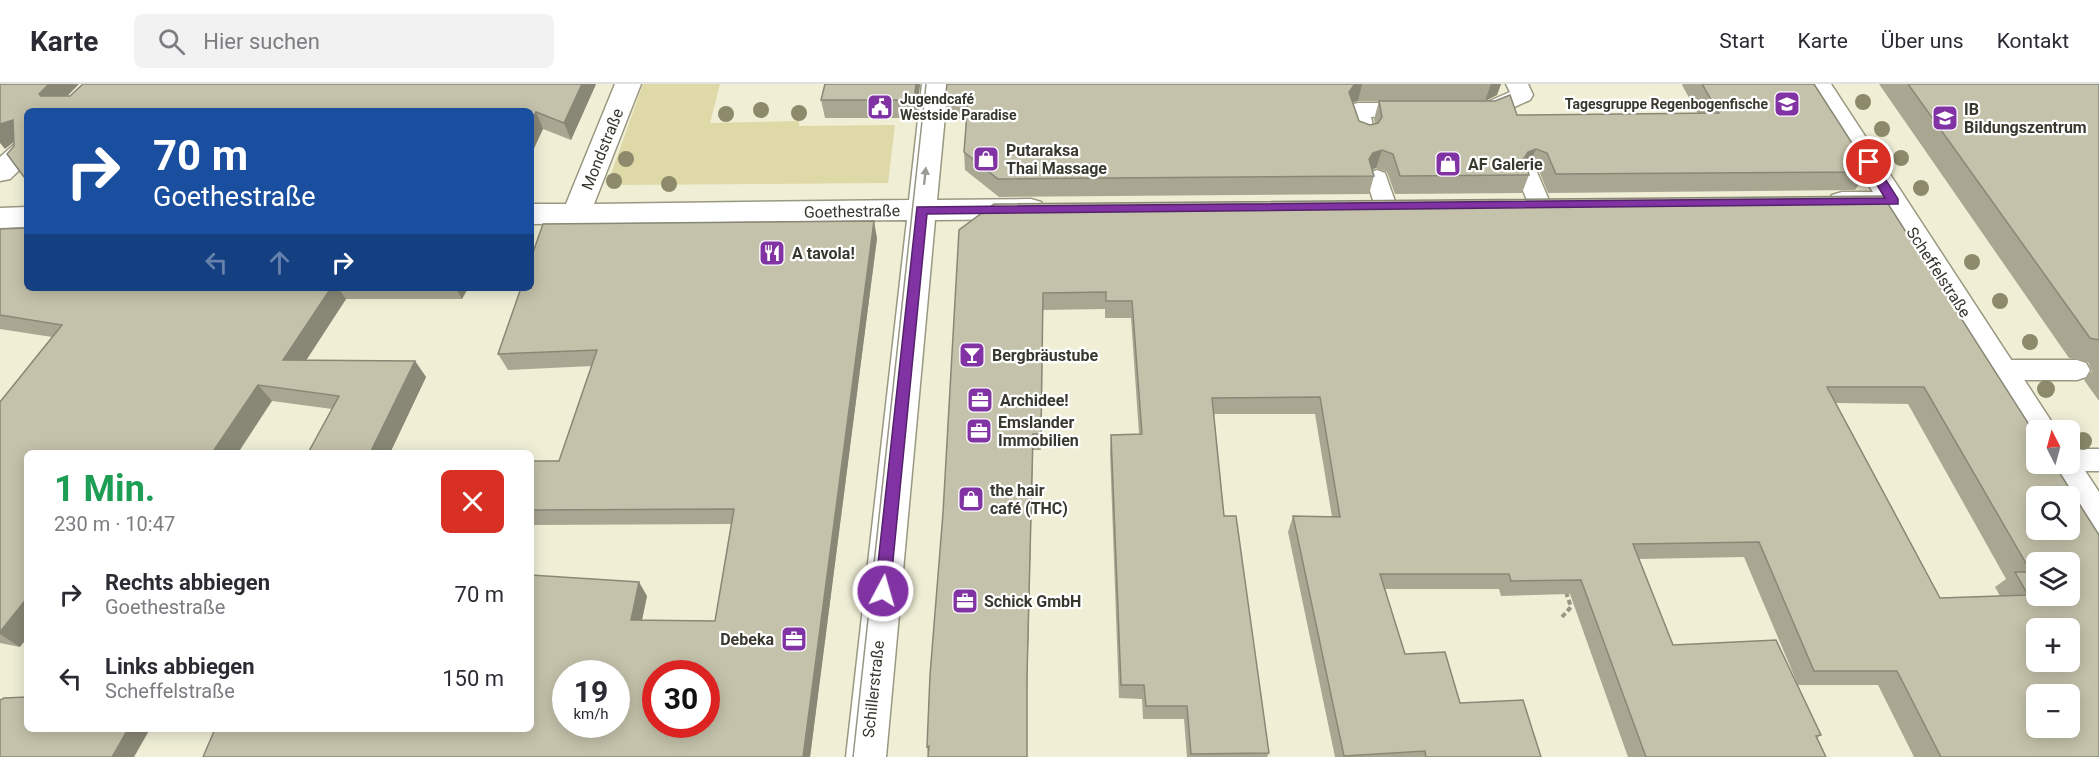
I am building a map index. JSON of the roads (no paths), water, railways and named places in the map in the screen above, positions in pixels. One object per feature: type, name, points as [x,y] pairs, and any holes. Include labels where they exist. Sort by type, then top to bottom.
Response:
[{"type":"street","name":"Mondstraße","points":[[576,213],[628,84]]},
{"type":"street","name":"Schillerstraße","points":[[866,757],[935,84]]},
{"type":"street","name":"Scheffelstraße","points":[[1818,84],[2034,420]]},
{"type":"street","points":[[0,172],[24,151]]},
{"type":"street","points":[[1811,202],[1894,201]]},
{"type":"street","name":"Goethestraße","points":[[534,214],[1062,209]]},
{"type":"street","points":[[0,218],[24,217]]},
{"type":"street","points":[[2081,470],[2099,521]]},
{"type":"lane","points":[[1453,110],[1488,110],[1522,95],[1517,84]]},
{"type":"lane","points":[[1364,134],[1355,100],[1429,110]]},
{"type":"lane","points":[[1529,177],[1539,205]]},
{"type":"lane","points":[[1377,178],[1385,206]]},
{"type":"lane","points":[[2002,370],[2077,370]]},
{"type":"tram line","points":[[853,757],[926,84]]},
{"type":"place","name":"Tagesgruppe Regenbogenfische","points":[[1787,104]]},
{"type":"place","name":"Jugendcafé Westside Paradise","points":[[880,107]]},
{"type":"place","name":"IB Bildungszentrum","points":[[1945,118]]},
{"type":"place","name":"Putaraksa Thai Massage","points":[[986,159]]},
{"type":"place","name":"AF Galerie","points":[[1448,164]]},
{"type":"place","name":"A tavola!","points":[[772,253]]},
{"type":"place","name":"Bergbräustube","points":[[972,355]]},
{"type":"place","name":"Archidee!","points":[[980,400]]},
{"type":"place","name":"Emslander Immobilien","points":[[979,431]]},
{"type":"place","name":"the hair café (THC)","points":[[971,499]]},
{"type":"place","name":"Schick GmbH","points":[[965,601]]},
{"type":"place","name":"Debeka","points":[[794,639]]}]
